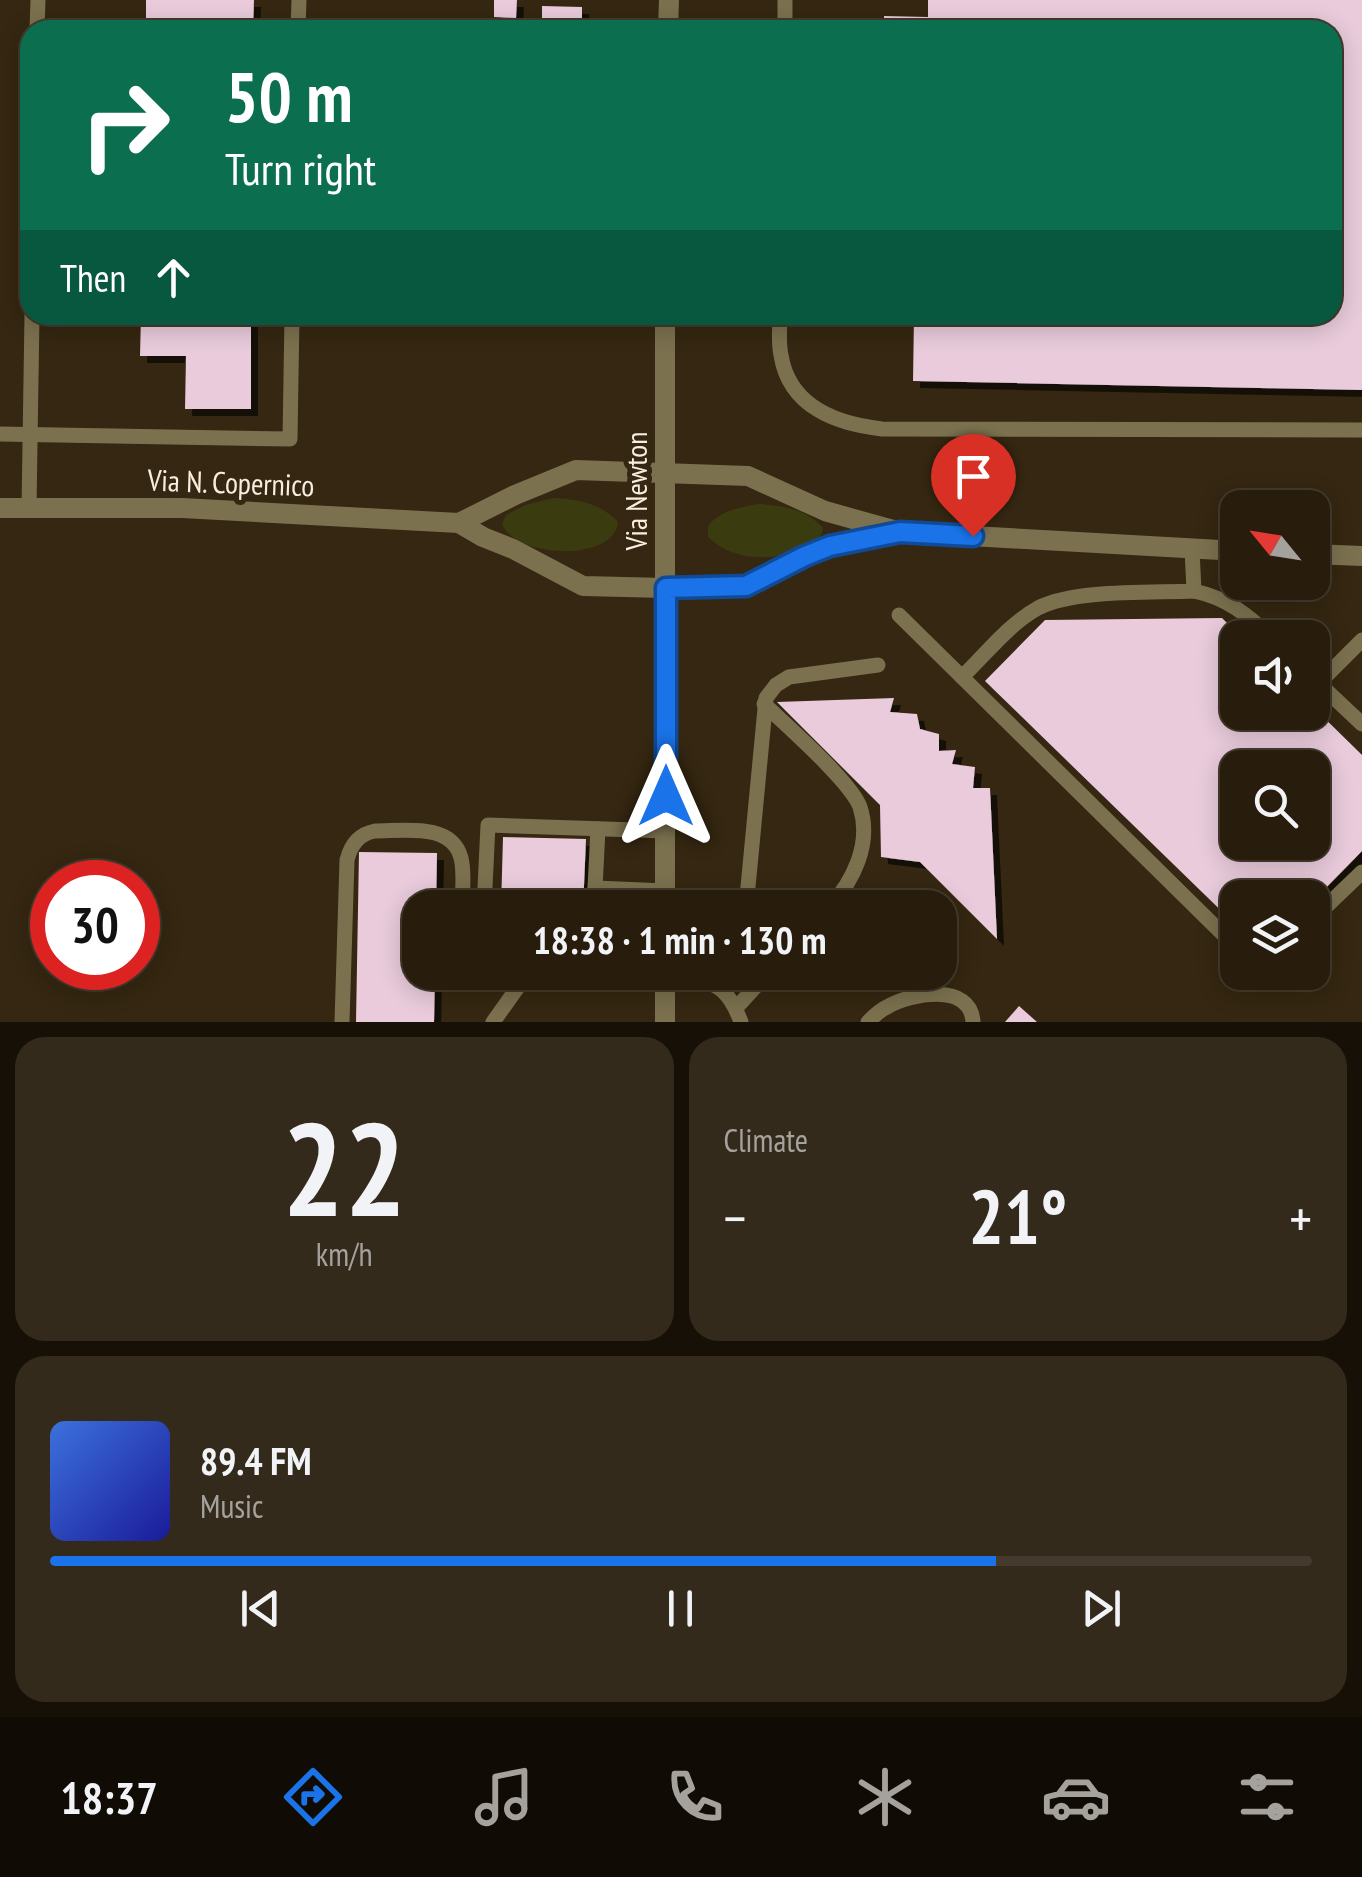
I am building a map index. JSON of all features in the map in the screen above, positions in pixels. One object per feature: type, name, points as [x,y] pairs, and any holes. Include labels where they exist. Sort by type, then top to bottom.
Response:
[{"type":"street","name":"Via Newton","points":[[665,325],[666,890]]},
{"type":"street","points":[[459,523],[515,494],[576,470],[748,476],[825,510],[900,532],[1220,550]]},
{"type":"street","name":"Via N. Copernico","points":[[0,508],[182,508],[459,523]]},
{"type":"street","points":[[459,523],[583,586],[666,588],[746,586],[830,546],[900,532]]},
{"type":"street","points":[[1330,555],[1362,556]]},
{"type":"street","points":[[665,1022],[669,990]]},
{"type":"lane","points":[[29,508],[32,325]]},
{"type":"lane","points":[[0,434],[290,439],[292,325]]},
{"type":"lane","points":[[780,325],[780,356],[794,386],[819,411],[856,426],[901,430],[1362,430]]},
{"type":"lane","points":[[1192,549],[1194,591]]},
{"type":"lane","points":[[962,677],[1012,628],[1040,607],[1087,596],[1194,591],[1226,601],[1253,620]]},
{"type":"lane","points":[[899,615],[1220,931]]},
{"type":"lane","points":[[1330,668],[1362,640]]},
{"type":"lane","points":[[748,890],[764,704],[776,685],[789,677],[878,665]]},
{"type":"lane","points":[[1330,693],[1362,724]]},
{"type":"lane","points":[[764,704],[844,783],[860,806],[859,860],[844,890]]},
{"type":"lane","points":[[485,890],[488,824],[666,831]]},
{"type":"lane","points":[[598,829],[596,888],[609,890]]},
{"type":"lane","points":[[342,1022],[347,860],[356,840],[367,832],[427,832],[444,836],[458,849],[461,858],[462,890]]},
{"type":"lane","points":[[1330,903],[1362,872]]},
{"type":"lane","points":[[493,1022],[517,990]]},
{"type":"lane","points":[[729,990],[738,1015]]},
{"type":"lane","points":[[738,1015],[755,990]]},
{"type":"lane","points":[[868,1022],[896,1002],[939,994],[968,1004],[973,1022]]},
{"type":"shaded area","points":[[554,498],[581,501],[605,511],[618,522],[613,535],[601,544],[564,551],[526,544],[511,536],[502,524],[506,515],[525,505]]},
{"type":"shaded area","points":[[759,504],[785,507],[810,517],[823,528],[820,536],[801,549],[765,557],[729,551],[708,537],[708,526],[724,513]]},
{"type":"building","points":[[146,0],[254,0],[253,20],[146,20]]},
{"type":"building","points":[[494,0],[517,0],[516,18],[494,17]]},
{"type":"building","points":[[928,0],[1362,0],[1362,390],[913,381],[914,325],[1342,325],[1342,20],[884,20],[884,16],[928,17]]},
{"type":"building","points":[[542,6],[582,7],[582,20],[542,20]]},
{"type":"building","points":[[141,325],[251,325],[251,409],[185,409],[186,356],[140,356]]},
{"type":"building","points":[[1222,618],[1220,730],[1330,730],[1330,724],[1362,755],[1362,851],[1330,884],[1330,880],[1220,880],[1220,909],[985,681],[1045,620]]},
{"type":"building","points":[[894,698],[890,712],[917,714],[920,729],[939,734],[939,751],[956,750],[952,764],[975,767],[973,788],[990,788],[997,939],[957,899],[957,890],[948,890],[920,862],[881,857],[880,805],[777,702]]},
{"type":"building","points":[[503,837],[586,839],[584,890],[502,890]]},
{"type":"building","points":[[359,852],[437,853],[436,890],[402,890],[402,990],[435,990],[434,1022],[356,1022]]},
{"type":"building","points":[[1019,1006],[1037,1022],[1005,1022]]},
{"type":"route","points":[[666,796],[666,588],[746,586],[830,546],[900,532],[973,536]]}]
